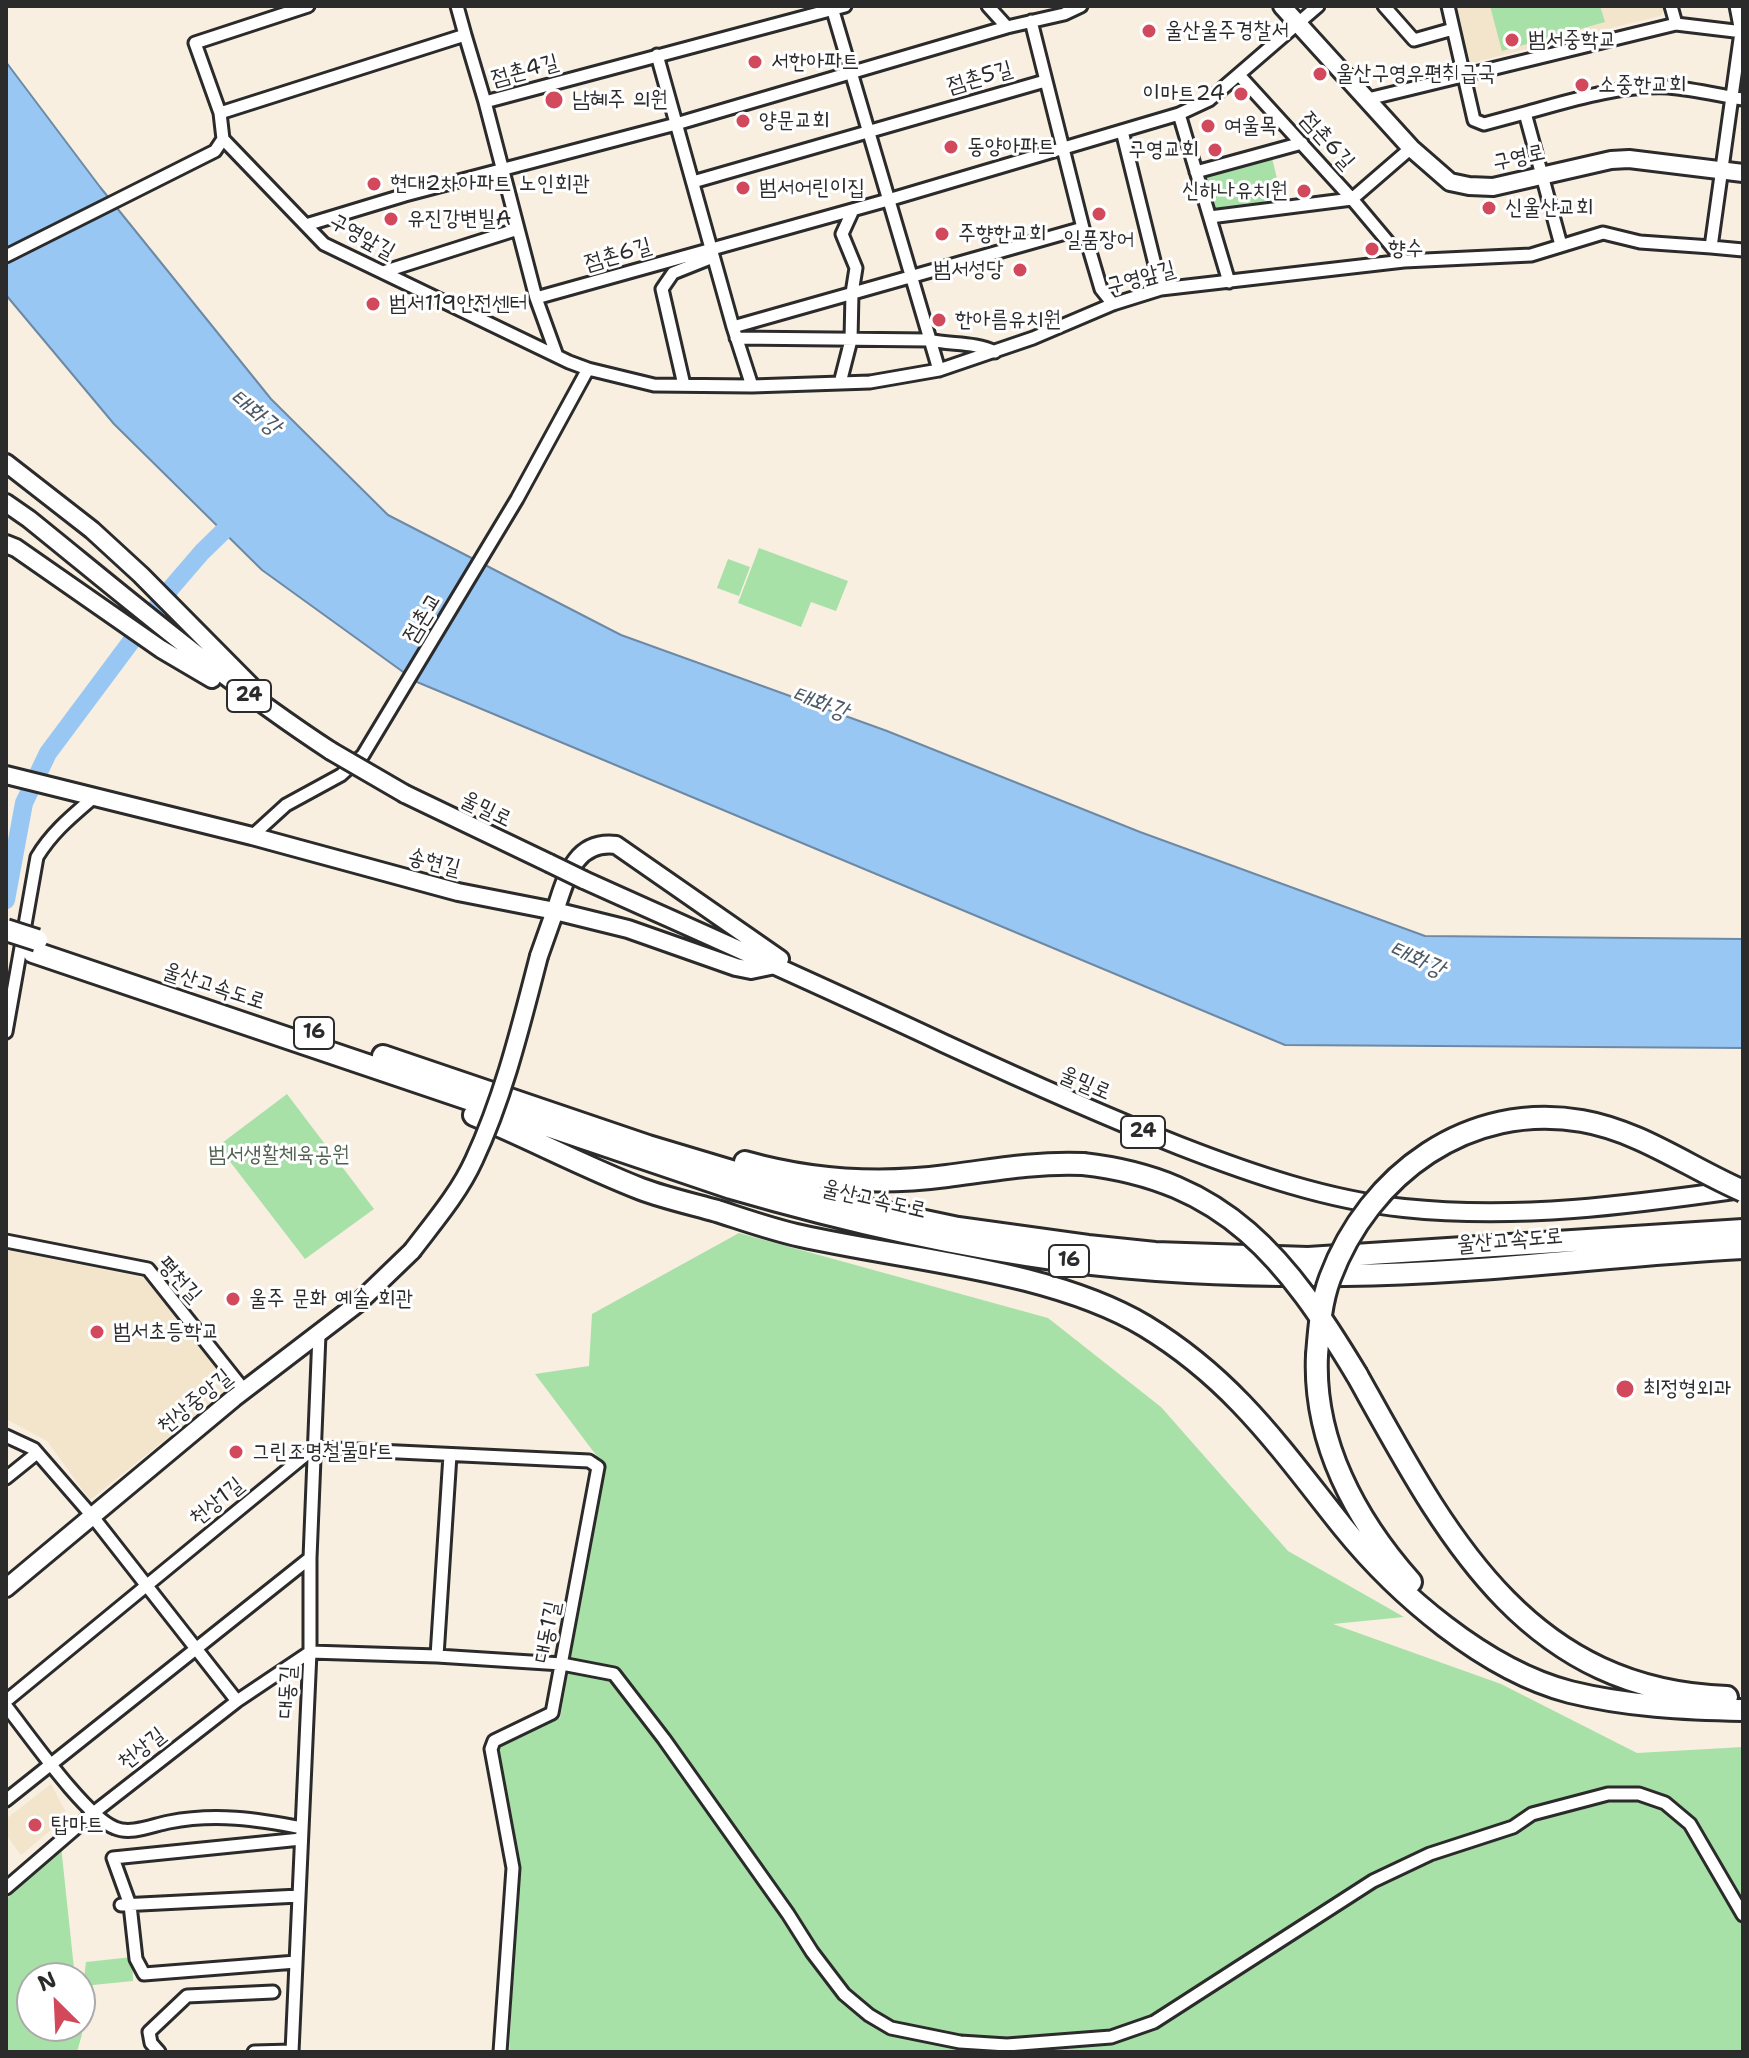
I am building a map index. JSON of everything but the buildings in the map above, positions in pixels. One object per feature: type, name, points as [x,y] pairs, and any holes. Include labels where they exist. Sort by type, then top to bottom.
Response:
[{"type":"highway","name":"16","points":[[6,930],[35,946]]},
{"type":"highway","name":"16","points":[[6,943],[35,946]]},
{"type":"highway","name":"울산고속도로","points":[[35,946],[419,1084],[666,1168],[789,1205],[914,1235],[1069,1261],[1204,1273],[1347,1275],[1431,1272],[1743,1248]]},
{"type":"highway","name":"울산고속도로","points":[[35,946],[774,1185],[958,1228],[1155,1253],[1308,1258],[1743,1230]]},
{"type":"highway","points":[[419,1084],[446,1103],[641,1189],[799,1235],[1033,1283],[1113,1310],[1143,1325],[1204,1368],[1252,1413],[1370,1558],[1431,1617],[1491,1656],[1567,1691],[1674,1709],[1743,1710]]},
{"type":"highway","points":[[1621,1702],[1569,1684],[1502,1654],[1439,1610],[1399,1569],[1359,1511],[1335,1461],[1320,1412],[1317,1355],[1329,1280],[1349,1236],[1390,1183],[1414,1161],[1436,1148],[1498,1123],[1543,1117],[1602,1126],[1646,1142],[1743,1190]]},
{"type":"highway","points":[[590,1126],[613,1124],[771,1169],[834,1180],[911,1180],[1032,1164],[1083,1164],[1131,1171],[1182,1190],[1224,1212],[1245,1228],[1298,1284],[1357,1375],[1446,1529],[1481,1575],[1522,1616],[1578,1656],[1623,1677],[1678,1692],[1743,1698]]},
{"type":"main road","name":"구영로","points":[[1282,6],[1411,148],[1450,182],[1493,187],[1611,160],[1743,173]]},
{"type":"main road","points":[[6,463],[92,530],[141,575],[284,720]]},
{"type":"main road","name":"24","points":[[6,503],[127,599],[166,643],[284,720]]},
{"type":"main road","points":[[9,545],[109,612],[166,643]]},
{"type":"main road","name":"울밀로","points":[[284,720],[405,794],[584,880],[1083,1108],[1236,1168],[1360,1201],[1402,1208],[1470,1212],[1579,1210],[1743,1190]]},
{"type":"main road","points":[[6,761],[10,776],[252,836]]},
{"type":"main road","name":"송현길","points":[[252,836],[458,892],[628,929],[736,967],[751,970],[775,965]]},
{"type":"main road","name":"천상중앙길","points":[[6,1588],[244,1390],[375,1289],[412,1251],[446,1207],[474,1161],[512,1058],[539,956],[576,860],[583,852],[603,844],[616,845],[814,983]]},
{"type":"street","points":[[6,256],[215,151],[223,139],[220,113],[195,43],[308,6]]},
{"type":"street","name":"점촌4길","points":[[457,6],[485,102],[845,6]]},
{"type":"street","points":[[988,6],[1007,27]]},
{"type":"street","name":"점촌5길","points":[[306,225],[405,195],[676,124],[1007,27],[1064,14],[1081,6]]},
{"type":"street","name":"점촌6길","points":[[536,298],[712,253],[1179,114],[1209,100],[1318,6]]},
{"type":"street","points":[[1384,6],[1414,40],[1453,29]]},
{"type":"street","points":[[1448,6],[1474,120],[1484,124],[1590,95],[1633,88],[1670,87],[1738,98]]},
{"type":"street","points":[[1671,6],[1676,24]]},
{"type":"street","points":[[1711,247],[1721,169],[1738,98],[1742,32],[1736,6]]},
{"type":"street","points":[[833,11],[939,370]]},
{"type":"street","name":"점촌5길","points":[[693,182],[1045,81],[1031,21]]},
{"type":"street","points":[[1368,99],[1676,24],[1742,32]]},
{"type":"street","points":[[220,113],[465,35]]},
{"type":"street","points":[[657,55],[734,333],[752,386]]},
{"type":"street","name":"점촌6길","points":[[1239,75],[1352,199]]},
{"type":"street","points":[[1045,81],[1101,289],[1113,304]]},
{"type":"street","points":[[485,102],[536,298],[557,356]]},
{"type":"street","points":[[1525,113],[1561,245]]},
{"type":"street","points":[[1179,114],[1229,282]]},
{"type":"street","points":[[1122,131],[1161,289]]},
{"type":"street","name":"구영앞길","points":[[223,139],[324,244],[557,356],[588,369],[654,385],[870,382],[939,370],[1161,289],[1404,261],[1531,255],[1603,233],[1640,242],[1743,250]]},
{"type":"street","points":[[1196,172],[1302,143]]},
{"type":"street","points":[[1404,261],[1352,199],[1411,148]]},
{"type":"street","name":"점촌6길","points":[[1210,217],[1352,199]]},
{"type":"street","points":[[840,383],[851,340],[856,268],[842,234],[853,210]]},
{"type":"street","points":[[734,333],[852,293],[1083,228]]},
{"type":"street","points":[[383,272],[518,229]]},
{"type":"street","points":[[684,385],[662,289],[673,273],[712,253]]},
{"type":"street","points":[[734,333],[851,340],[929,340],[950,345],[979,346],[995,352]]},
{"type":"street","name":"점촌교","points":[[252,836],[286,805],[341,775],[363,755],[503,520],[588,369]]},
{"type":"street","points":[[6,1032],[37,857],[62,824],[94,797]]},
{"type":"street","name":"평천길","points":[[6,1241],[148,1269],[244,1390]]},
{"type":"street","name":"대동길","points":[[292,2052],[310,1652],[310,1558],[319,1334]]},
{"type":"street","points":[[6,1436],[37,1453],[93,1517],[237,1701]]},
{"type":"street","name":"대동1길","points":[[314,1448],[589,1461],[598,1467],[552,1713],[494,1741],[491,1749],[513,1868],[500,2052]]},
{"type":"street","name":"천상1길","points":[[6,1703],[314,1448]]},
{"type":"street","points":[[6,1478],[37,1453]]},
{"type":"street","points":[[437,1656],[450,1455]]},
{"type":"street","points":[[6,1800],[310,1558]]},
{"type":"street","points":[[310,1652],[562,1664],[614,1674],[673,1751],[844,1994],[891,2028],[960,2042],[1007,2045],[1111,2037],[1154,2022],[1373,1881],[1430,1854],[1513,1827],[1532,1814],[1608,1794],[1639,1794],[1665,1803],[1690,1824],[1743,1915]]},
{"type":"street","name":"천상길","points":[[6,1888],[92,1814],[237,1701],[310,1652]]},
{"type":"street","points":[[6,1703],[92,1814],[116,1829],[132,1830],[206,1816],[249,1818],[302,1833]]},
{"type":"street","points":[[296,1962],[144,1974],[136,1959],[113,1858],[302,1833]]},
{"type":"street","points":[[126,1905],[299,1896]]},
{"type":"street","points":[[159,2052],[151,2043],[149,2032],[187,1996],[273,1992]]},
{"type":"street","points":[[254,2052],[292,2052]]},
{"type":"shaded area","name":"범서중학교","points":[[1452,6],[1664,6],[1665,10],[1660,16],[1467,64]]},
{"type":"shaded area","name":"범서초등학교","points":[[6,1250],[146,1278],[231,1387],[90,1500],[47,1441],[6,1419]]},
{"type":"shaded area","name":"탑마트","points":[[51,1784],[68,1816],[21,1855],[6,1835],[6,1819]]},
{"type":"green space","points":[[1490,6],[1600,6],[1605,22],[1502,51]]},
{"type":"green space","points":[[1272,158],[1282,199],[1217,209],[1209,205],[1204,182],[1208,174]]},
{"type":"green space","points":[[759,548],[848,581],[836,611],[811,602],[801,627],[738,603]]},
{"type":"green space","points":[[728,559],[750,567],[739,596],[717,588]]},
{"type":"green space","name":"범서생활체육공원","points":[[287,1094],[374,1209],[305,1259],[218,1146]]},
{"type":"green space","points":[[739,1233],[1048,1318],[1161,1407],[1288,1551],[1404,1617],[1333,1624],[1501,1684],[1637,1753],[1743,1747],[1743,2052],[509,2052],[519,1865],[498,1748],[560,1718],[605,1467],[535,1374],[589,1366],[592,1314]]},
{"type":"green space","points":[[61,1846],[73,1962],[16,1962],[16,2042],[80,2042],[77,2052],[6,2052],[6,1899]]},
{"type":"green space","points":[[132,1957],[133,1981],[96,1985],[96,1962],[86,1962]]},
{"type":"water","name":"태화강","points":[[6,62],[100,187],[271,399],[388,515],[621,635],[887,731],[1140,832],[1425,936],[1743,939],[1743,1048],[1285,1045],[417,682],[262,570],[114,424],[6,295]]},
{"type":"waterway","points":[[6,900],[24,803],[48,753],[171,588],[240,515]]},
{"type":"place","name":"울산울주경찰서","points":[[1149,31]]},
{"type":"place","name":"범서중학교","points":[[1512,40]]},
{"type":"place","name":"서한아파트","points":[[755,62]]},
{"type":"place","name":"울산구영우편취급국","points":[[1320,74]]},
{"type":"place","name":"소중한교회","points":[[1582,85]]},
{"type":"place","name":"이마트24","points":[[1241,94]]},
{"type":"place","name":"남혜주 의원","points":[[554,100]]},
{"type":"place","name":"양문교회","points":[[743,121]]},
{"type":"place","name":"여울목","points":[[1208,126]]},
{"type":"place","name":"동양아파트","points":[[951,147]]},
{"type":"place","name":"구영교회","points":[[1215,150]]},
{"type":"place","name":"현대2차아파트 노인회관","points":[[374,184]]},
{"type":"place","name":"범서어린이집","points":[[743,188]]},
{"type":"place","name":"신하나유치원","points":[[1304,191]]},
{"type":"place","name":"신울산교회","points":[[1489,208]]},
{"type":"place","name":"일품장어","points":[[1099,214]]},
{"type":"place","name":"유진강변빌A","points":[[391,219]]},
{"type":"place","name":"주향한교회","points":[[942,234]]},
{"type":"place","name":"향수","points":[[1372,249]]},
{"type":"place","name":"범서성당","points":[[1020,270]]},
{"type":"place","name":"범서119안전센터","points":[[373,304]]},
{"type":"place","name":"한아름유치원","points":[[939,320]]},
{"type":"place","name":"울주 문화 예술 회관","points":[[233,1299]]},
{"type":"place","name":"범서초등학교","points":[[97,1332]]},
{"type":"place","name":"최정형외과","points":[[1625,1389]]},
{"type":"place","name":"그린조명철물마트","points":[[236,1452]]},
{"type":"place","name":"탑마트","points":[[35,1825]]}]
